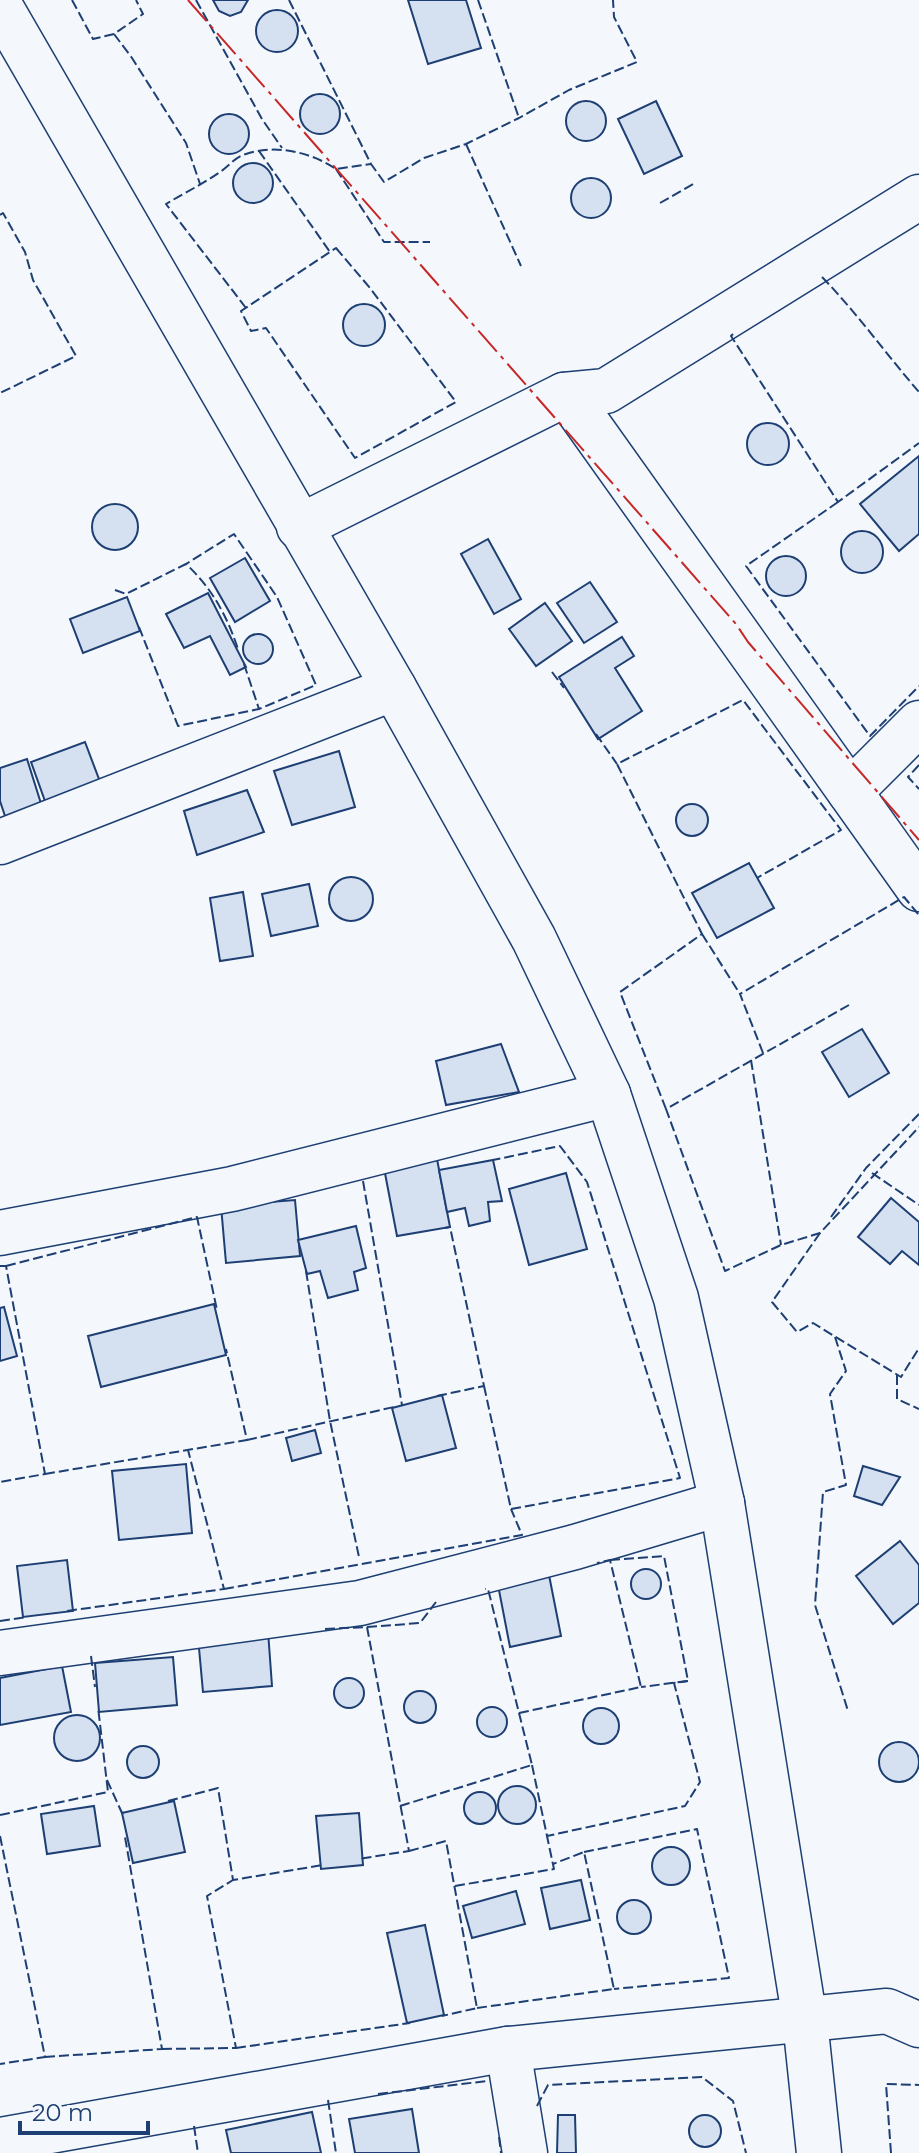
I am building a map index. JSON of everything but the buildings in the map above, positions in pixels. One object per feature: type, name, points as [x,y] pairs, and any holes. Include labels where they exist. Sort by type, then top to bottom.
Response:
[{"type":"street","points":[[0,6],[394,688],[534,939],[608,1094],[676,1298],[722,1503],[805,2021],[819,2153]]},
{"type":"street","points":[[299,527],[564,395],[606,391],[919,197]]},
{"type":"street","points":[[564,395],[578,410],[919,889]]},
{"type":"street","points":[[0,842],[394,688]]},
{"type":"street","points":[[850,792],[919,723]]},
{"type":"street","points":[[0,1233],[232,1189],[608,1094]]},
{"type":"street","points":[[0,1653],[360,1603],[575,1547],[722,1503]]},
{"type":"street","points":[[0,2140],[508,2049],[887,2011],[919,2025]]},
{"type":"street","points":[[508,2049],[525,2153]]},
{"type":"fence","points":[[72,0],[93,39],[114,34],[143,14],[136,0]]},
{"type":"fence","points":[[196,0],[262,119],[282,148]]},
{"type":"fence","points":[[289,0],[371,164],[384,182],[424,158],[466,144],[569,90],[637,62],[614,17],[613,0]]},
{"type":"fence","points":[[478,0],[519,118]]},
{"type":"fence","points":[[114,34],[186,143],[200,184]]},
{"type":"fence","points":[[466,144],[521,266]]},
{"type":"fence","points":[[246,308],[166,204],[214,176],[239,157],[257,151],[292,151],[336,169],[371,164]]},
{"type":"fence","points":[[259,151],[330,252]]},
{"type":"fence","points":[[336,169],[384,242],[430,242]]},
{"type":"fence","points":[[660,203],[695,183]]},
{"type":"fence","points":[[0,215],[3,213],[25,252],[33,280],[76,356],[0,393]]},
{"type":"fence","points":[[336,248],[456,402],[355,458],[266,328],[251,331],[241,311],[336,248]]},
{"type":"fence","points":[[822,277],[919,392]]},
{"type":"fence","points":[[733,334],[731,336],[838,502],[919,443]]},
{"type":"fence","points":[[838,502],[746,566],[870,736],[919,686]]},
{"type":"fence","points":[[139,627],[178,726],[259,709],[316,685],[277,597],[234,534],[186,564]]},
{"type":"fence","points":[[115,590],[126,594],[186,564],[218,603],[238,649]]},
{"type":"fence","points":[[244,664],[259,709]]},
{"type":"fence","points":[[552,672],[564,688]]},
{"type":"fence","points":[[666,1109],[620,992],[702,934],[617,764],[743,700],[841,830],[757,878]]},
{"type":"fence","points":[[596,734],[617,764]]},
{"type":"fence","points":[[919,765],[908,777],[919,789]]},
{"type":"fence","points":[[763,1053],[740,994],[904,897],[919,915]]},
{"type":"fence","points":[[702,934],[740,994]]},
{"type":"fence","points":[[849,1005],[666,1109],[725,1271],[781,1245],[820,1233],[919,1127]]},
{"type":"fence","points":[[751,1060],[781,1245]]},
{"type":"fence","points":[[831,1217],[866,1168],[919,1114]]},
{"type":"fence","points":[[484,1386],[511,1509],[680,1478],[587,1182],[560,1146],[493,1160]]},
{"type":"fence","points":[[872,1173],[919,1205]]},
{"type":"fence","points":[[363,1181],[402,1405]]},
{"type":"fence","points":[[6,1266],[197,1217],[217,1310]]},
{"type":"fence","points":[[437,1396],[484,1386],[450,1227],[445,1228]]},
{"type":"fence","points":[[820,1233],[772,1302],[797,1332],[813,1323],[901,1377],[919,1348]]},
{"type":"fence","points":[[0,1266],[6,1266],[45,1474],[0,1482]]},
{"type":"fence","points":[[306,1271],[330,1421],[359,1557]]},
{"type":"fence","points":[[835,1337],[846,1371],[830,1394],[846,1485],[823,1492],[815,1605],[848,1711]]},
{"type":"fence","points":[[45,1474],[247,1440],[226,1349]]},
{"type":"fence","points":[[897,1375],[897,1399],[919,1409]]},
{"type":"fence","points":[[247,1440],[394,1407]]},
{"type":"fence","points":[[67,1611],[224,1589],[188,1450]]},
{"type":"fence","points":[[224,1589],[522,1535],[511,1509]]},
{"type":"fence","points":[[610,1560],[664,1556],[688,1681],[641,1687]]},
{"type":"fence","points":[[519,1713],[641,1687],[610,1560],[597,1563]]},
{"type":"fence","points":[[400,1806],[532,1765],[488,1589],[485,1589]]},
{"type":"fence","points":[[367,1627],[420,1623],[436,1602]]},
{"type":"fence","points":[[0,1621],[28,1617]]},
{"type":"fence","points":[[325,1629],[367,1627],[409,1851],[358,1859]]},
{"type":"fence","points":[[91,1656],[95,1687]]},
{"type":"fence","points":[[532,1765],[547,1836],[685,1806],[700,1782],[674,1683],[688,1681]]},
{"type":"fence","points":[[0,1815],[108,1792],[98,1707]]},
{"type":"fence","points":[[107,1780],[122,1813],[126,1812]]},
{"type":"fence","points":[[168,1801],[218,1788],[233,1880],[323,1865]]},
{"type":"fence","points":[[584,1852],[697,1829],[729,1978],[614,1989]]},
{"type":"fence","points":[[0,1836],[45,2057],[0,2064]]},
{"type":"fence","points":[[455,1886],[554,1869],[547,1836]]},
{"type":"fence","points":[[45,2057],[162,2049],[125,1837]]},
{"type":"fence","points":[[409,1851],[446,1841],[477,2008],[442,2016]]},
{"type":"fence","points":[[477,2008],[614,1989],[584,1852],[553,1864]]},
{"type":"fence","points":[[162,2049],[236,2048],[207,1896],[233,1880]]},
{"type":"fence","points":[[236,2048],[410,2023]]},
{"type":"fence","points":[[537,2106],[548,2085],[702,2077],[733,2101],[746,2153]]},
{"type":"fence","points":[[378,2094],[487,2081]]},
{"type":"fence","points":[[891,2153],[886,2084],[919,2085]]},
{"type":"fence","points":[[328,2100],[336,2153]]},
{"type":"fence","points":[[194,2126],[198,2153]]},
{"type":"fence","points":[[499,2137],[501,2153]]},
{"type":"power","points":[[188,0],[736,624],[748,642],[919,840]]}]
